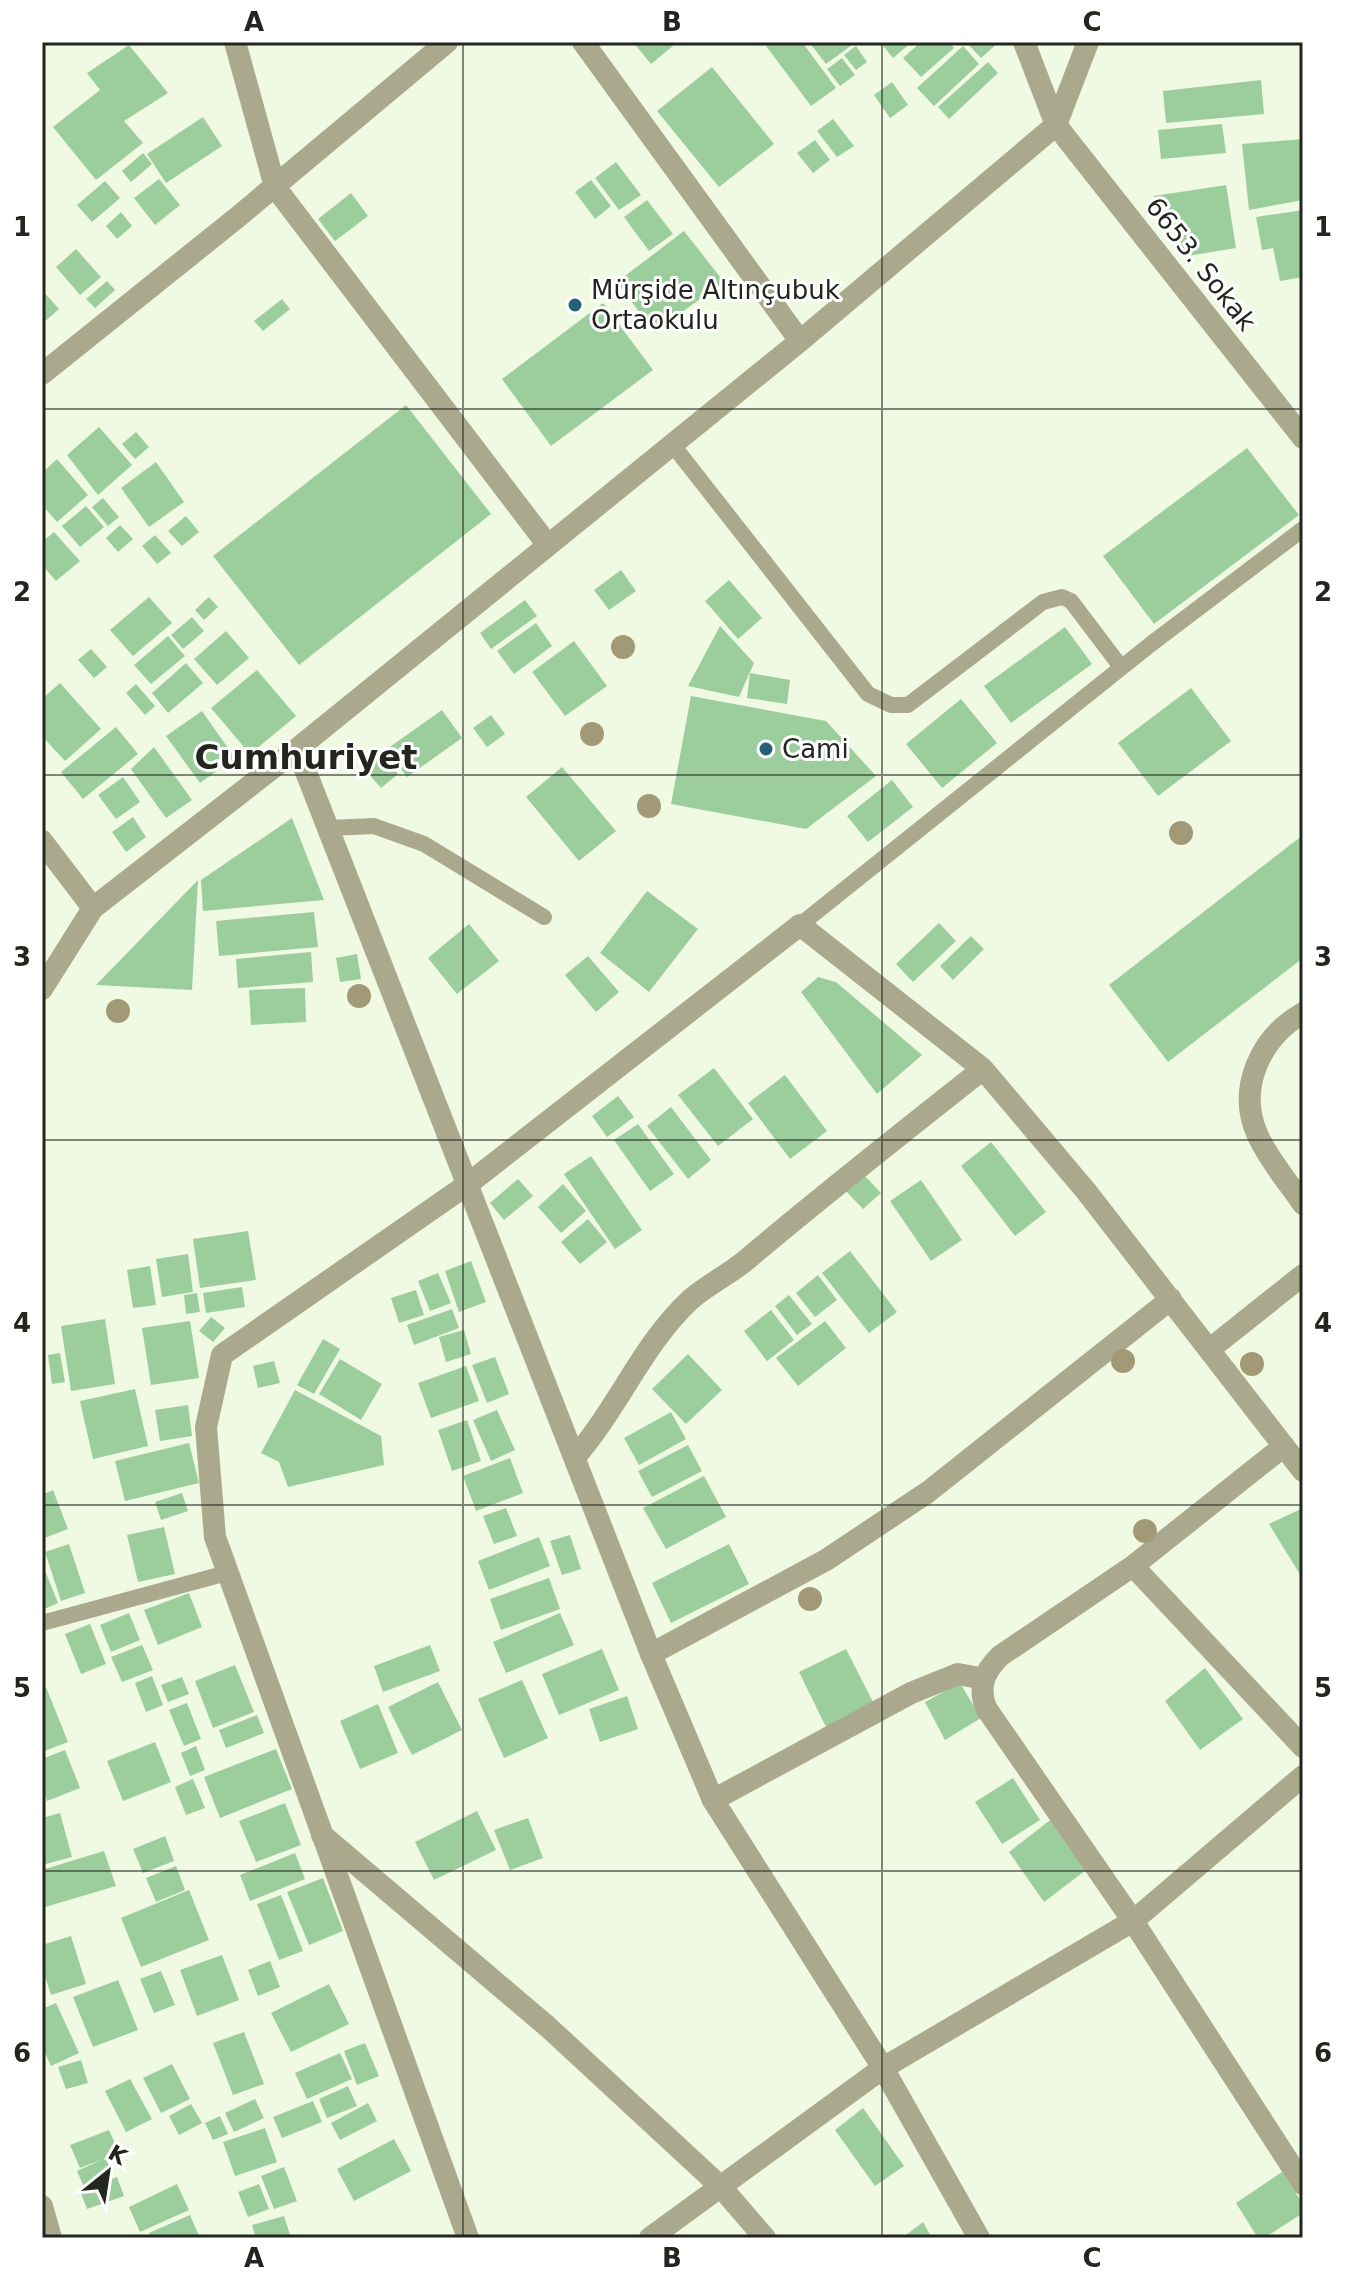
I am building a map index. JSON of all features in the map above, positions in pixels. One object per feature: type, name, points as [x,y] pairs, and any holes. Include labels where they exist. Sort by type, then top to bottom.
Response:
[{"type":"street","points":[[235,42],[275,187],[547,544]]},
{"type":"street","points":[[42,374],[275,187],[447,42]]},
{"type":"street","points":[[583,42],[800,341]]},
{"type":"street","name":"6653. Sokak","points":[[1024,42],[1056,125],[1303,438]]},
{"type":"street","points":[[42,989],[93,908],[297,749],[800,341],[1056,125],[1088,42]]},
{"type":"street","points":[[297,749],[651,1654],[713,1800],[883,2068],[979,2238]]},
{"type":"street","points":[[42,841],[93,908]]},
{"type":"street","points":[[468,2238],[215,1537],[206,1427],[222,1355],[468,1184],[800,925],[983,1069],[1171,1299],[1303,1471]]},
{"type":"street","points":[[1303,1013],[1276,1033],[1265,1047],[1254,1072],[1250,1099],[1258,1135],[1303,1204]]},
{"type":"street","points":[[575,1457],[593,1436],[643,1356],[692,1298],[742,1264],[817,1198],[983,1069]]},
{"type":"street","points":[[1210,1349],[1303,1275]]},
{"type":"street","points":[[651,1654],[826,1560],[928,1492],[1171,1299]]},
{"type":"street","points":[[1284,1446],[1133,1566],[1000,1656],[984,1679],[986,1708],[1133,1921],[1303,2184]]},
{"type":"street","points":[[1133,1566],[1303,1747]]},
{"type":"street","points":[[713,1800],[911,1693],[958,1674],[984,1679]]},
{"type":"street","points":[[650,2238],[883,2068],[1133,1921],[1303,1776]]},
{"type":"street","points":[[321,1834],[548,2027],[721,2187],[765,2238]]},
{"type":"street","points":[[42,2206],[51,2238]]},
{"type":"lane","points":[[672,444],[868,694],[879,701],[908,705],[1043,602],[1062,597],[1071,601],[1121,667]]},
{"type":"lane","points":[[800,925],[1121,667],[1303,529]]},
{"type":"lane","points":[[328,828],[374,826],[424,844],[544,917]]},
{"type":"lane","points":[[42,1623],[227,1573]]},
{"type":"building","points":[[633,42],[670,42],[673,46],[651,64]]},
{"type":"building","points":[[772,42],[802,42],[836,88],[811,106],[766,46]]},
{"type":"building","points":[[809,42],[850,42],[852,45],[826,64]]},
{"type":"building","points":[[880,42],[912,42],[893,58]]},
{"type":"building","points":[[921,42],[949,42],[954,48],[921,77],[903,58]]},
{"type":"building","points":[[966,42],[999,42],[981,58]]},
{"type":"building","points":[[129,45],[168,93],[124,121],[143,143],[96,180],[53,127],[100,90],[87,73]]},
{"type":"building","points":[[856,46],[867,62],[856,70],[844,55]]},
{"type":"building","points":[[963,46],[979,64],[934,106],[917,88]]},
{"type":"building","points":[[842,58],[855,75],[840,86],[827,69]]},
{"type":"building","points":[[988,62],[998,73],[949,119],[938,107]]},
{"type":"building","points":[[712,67],[774,144],[719,187],[657,111]]},
{"type":"building","points":[[1261,80],[1264,114],[1166,123],[1163,91]]},
{"type":"building","points":[[892,82],[908,105],[890,118],[874,95]]},
{"type":"building","points":[[203,117],[222,146],[166,183],[147,154]]},
{"type":"building","points":[[833,119],[854,146],[837,157],[817,131]]},
{"type":"building","points":[[1222,124],[1226,153],[1161,159],[1158,130]]},
{"type":"building","points":[[1303,139],[1303,200],[1249,210],[1242,144]]},
{"type":"building","points":[[815,140],[830,160],[813,173],[797,153]]},
{"type":"building","points":[[143,153],[152,164],[131,182],[122,171]]},
{"type":"building","points":[[616,162],[641,195],[619,210],[595,178]]},
{"type":"building","points":[[159,179],[180,205],[155,225],[134,198]]},
{"type":"building","points":[[591,180],[611,206],[595,219],[575,192]]},
{"type":"building","points":[[105,181],[120,198],[92,222],[77,205]]},
{"type":"building","points":[[1226,185],[1236,248],[1187,256],[1154,196]]},
{"type":"building","points":[[351,193],[368,216],[335,241],[318,219]]},
{"type":"building","points":[[647,200],[673,234],[649,251],[624,217]]},
{"type":"building","points":[[1303,210],[1303,277],[1280,281],[1273,248],[1262,250],[1256,217]]},
{"type":"building","points":[[121,212],[132,226],[117,239],[106,226]]},
{"type":"building","points":[[684,231],[724,282],[654,332],[617,282]]},
{"type":"building","points":[[76,249],[101,277],[80,295],[56,267]]},
{"type":"building","points":[[107,281],[115,290],[95,308],[86,299]]},
{"type":"building","points":[[42,290],[59,309],[42,324]]},
{"type":"building","points":[[282,299],[290,309],[263,331],[254,321]]},
{"type":"building","name":"Mürşide Altınçubuk Ortaokulu","points":[[603,303],[653,370],[551,446],[502,379]]},
{"type":"building","points":[[406,405],[491,514],[299,665],[213,556]]},
{"type":"building","points":[[99,427],[132,465],[98,495],[67,455]]},
{"type":"building","points":[[136,432],[149,447],[135,459],[122,444]]},
{"type":"building","points":[[1247,448],[1299,515],[1154,624],[1103,556]]},
{"type":"building","points":[[57,459],[88,495],[57,522],[42,505],[42,473]]},
{"type":"building","points":[[156,462],[184,502],[149,527],[121,488]]},
{"type":"building","points":[[103,498],[119,517],[108,526],[92,507]]},
{"type":"building","points":[[86,506],[104,527],[80,547],[62,526]]},
{"type":"building","points":[[186,516],[199,532],[182,546],[168,531]]},
{"type":"building","points":[[120,525],[133,539],[118,552],[106,538]]},
{"type":"building","points":[[54,532],[80,561],[56,581],[42,565],[42,542]]},
{"type":"building","points":[[155,535],[171,553],[157,564],[142,546]]},
{"type":"building","points":[[621,570],[636,591],[609,610],[594,590]]},
{"type":"building","points":[[729,580],[762,618],[738,639],[705,601]]},
{"type":"building","points":[[149,597],[172,623],[133,656],[110,630]]},
{"type":"building","points":[[209,597],[218,607],[204,620],[195,610]]},
{"type":"building","points":[[525,600],[537,616],[491,649],[480,633]]},
{"type":"building","points":[[192,617],[204,631],[183,649],[171,635]]},
{"type":"building","points":[[536,623],[552,646],[514,674],[497,651]]},
{"type":"building","points":[[720,626],[754,663],[739,697],[688,686]]},
{"type":"building","points":[[1065,627],[1092,664],[1011,723],[984,686]]},
{"type":"building","points":[[226,631],[249,658],[217,685],[194,659]]},
{"type":"building","points":[[168,636],[185,656],[151,684],[134,665]]},
{"type":"building","points":[[574,641],[607,686],[565,716],[532,672]]},
{"type":"building","points":[[91,649],[107,667],[94,678],[78,660]]},
{"type":"building","points":[[186,663],[203,683],[168,713],[152,693]]},
{"type":"building","points":[[257,670],[296,716],[250,754],[211,708]]},
{"type":"building","points":[[750,673],[790,680],[787,704],[747,698]]},
{"type":"building","points":[[60,683],[101,729],[65,761],[42,736],[42,699]]},
{"type":"building","points":[[136,684],[155,706],[145,715],[126,693]]},
{"type":"building","points":[[1191,688],[1231,741],[1158,796],[1118,743]]},
{"type":"building","name":"Cami","points":[[691,696],[826,721],[876,776],[806,829],[671,804]]},
{"type":"building","points":[[961,699],[997,743],[942,788],[906,744]]},
{"type":"building","points":[[442,710],[462,738],[407,777],[387,749]]},
{"type":"building","points":[[202,711],[235,758],[200,783],[166,736]]},
{"type":"building","points":[[491,715],[505,734],[487,747],[473,728]]},
{"type":"building","points":[[116,727],[138,754],[83,799],[61,772]]},
{"type":"building","points":[[154,747],[192,800],[166,818],[131,769]]},
{"type":"building","points":[[377,750],[398,774],[381,788],[360,764]]},
{"type":"building","points":[[562,767],[616,831],[579,861],[526,797]]},
{"type":"building","points":[[123,777],[140,802],[116,819],[98,795]]},
{"type":"building","points":[[892,780],[913,807],[868,842],[847,816]]},
{"type":"building","points":[[133,817],[146,837],[126,852],[112,832]]},
{"type":"building","points":[[292,818],[324,900],[203,911],[201,880]]},
{"type":"building","points":[[1303,835],[1303,958],[1168,1062],[1109,985]]},
{"type":"building","points":[[198,880],[192,990],[96,985]]},
{"type":"building","points":[[647,891],[698,929],[649,992],[600,953]]},
{"type":"building","points":[[314,912],[318,947],[219,956],[216,921]]},
{"type":"building","points":[[939,923],[956,941],[913,982],[896,964]]},
{"type":"building","points":[[469,924],[499,961],[457,994],[428,958]]},
{"type":"building","points":[[971,936],[984,949],[953,980],[940,966]]},
{"type":"building","points":[[311,952],[313,982],[238,988],[236,959]]},
{"type":"building","points":[[357,954],[361,979],[340,982],[336,958]]},
{"type":"building","points":[[588,956],[619,992],[596,1012],[565,975]]},
{"type":"building","points":[[818,977],[836,982],[922,1055],[877,1094],[801,992]]},
{"type":"building","points":[[305,988],[306,1022],[251,1025],[249,990]]},
{"type":"building","points":[[714,1068],[753,1119],[718,1146],[678,1095]]},
{"type":"building","points":[[785,1075],[827,1131],[790,1159],[748,1103]]},
{"type":"building","points":[[618,1096],[634,1117],[607,1137],[592,1116]]},
{"type":"building","points":[[671,1107],[711,1160],[688,1179],[647,1126]]},
{"type":"building","points":[[638,1124],[674,1174],[650,1191],[614,1140]]},
{"type":"building","points":[[991,1142],[1046,1212],[1015,1236],[961,1166]]},
{"type":"building","points":[[591,1156],[642,1230],[615,1249],[564,1174]]},
{"type":"building","points":[[864,1175],[881,1193],[863,1209],[846,1191]]},
{"type":"building","points":[[518,1179],[533,1196],[504,1220],[490,1203]]},
{"type":"building","points":[[921,1180],[962,1240],[931,1261],[890,1201]]},
{"type":"building","points":[[563,1184],[586,1211],[561,1233],[538,1207]]},
{"type":"building","points":[[588,1219],[607,1242],[580,1264],[561,1242]]},
{"type":"building","points":[[248,1231],[256,1280],[200,1288],[193,1239]]},
{"type":"building","points":[[850,1251],[897,1312],[869,1333],[822,1273]]},
{"type":"building","points":[[188,1254],[193,1292],[162,1297],[156,1259]]},
{"type":"building","points":[[471,1261],[486,1302],[459,1312],[445,1271]]},
{"type":"building","points":[[150,1266],[156,1305],[133,1308],[127,1270]]},
{"type":"building","points":[[438,1273],[451,1303],[430,1311],[418,1281]]},
{"type":"building","points":[[818,1275],[837,1300],[815,1317],[796,1293]]},
{"type":"building","points":[[242,1287],[245,1307],[206,1313],[203,1293]]},
{"type":"building","points":[[416,1290],[424,1315],[399,1323],[391,1298]]},
{"type":"building","points":[[197,1293],[200,1312],[186,1314],[184,1295]]},
{"type":"building","points":[[789,1295],[812,1324],[797,1335],[775,1306]]},
{"type":"building","points":[[452,1309],[459,1328],[414,1345],[407,1325]]},
{"type":"building","points":[[771,1310],[794,1340],[767,1361],[744,1331]]},
{"type":"building","points":[[211,1317],[225,1328],[213,1342],[199,1331]]},
{"type":"building","points":[[105,1319],[115,1384],[71,1391],[61,1326]]},
{"type":"building","points":[[190,1321],[199,1378],[151,1385],[142,1328]]},
{"type":"building","points":[[825,1321],[846,1348],[798,1386],[776,1358]]},
{"type":"building","points":[[464,1330],[471,1354],[446,1362],[439,1337]]},
{"type":"building","points":[[323,1339],[340,1349],[314,1394],[297,1385]]},
{"type":"building","points":[[60,1353],[65,1382],[52,1384],[48,1355]]},
{"type":"building","points":[[688,1354],[722,1390],[686,1424],[652,1389]]},
{"type":"building","points":[[495,1357],[509,1394],[487,1403],[472,1365]]},
{"type":"building","points":[[340,1359],[382,1384],[361,1420],[319,1394]]},
{"type":"building","points":[[274,1361],[280,1383],[258,1388],[253,1366]]},
{"type":"building","points":[[466,1366],[479,1401],[431,1418],[418,1383]]},
{"type":"building","points":[[135,1389],[148,1446],[93,1459],[80,1401]]},
{"type":"building","points":[[295,1390],[381,1436],[384,1465],[288,1487],[279,1462],[261,1453]]},
{"type":"building","points":[[188,1405],[192,1436],[160,1441],[155,1410]]},
{"type":"building","points":[[497,1410],[515,1450],[491,1461],[473,1420]]},
{"type":"building","points":[[671,1412],[686,1439],[639,1465],[624,1438]]},
{"type":"building","points":[[467,1420],[481,1461],[452,1471],[438,1430]]},
{"type":"building","points":[[189,1443],[199,1483],[125,1501],[115,1461]]},
{"type":"building","points":[[688,1445],[702,1471],[652,1497],[638,1471]]},
{"type":"building","points":[[510,1458],[523,1493],[476,1511],[463,1476]]},
{"type":"building","points":[[704,1476],[726,1517],[666,1549],[643,1508]]},
{"type":"building","points":[[53,1490],[68,1529],[42,1539],[42,1495]]},
{"type":"building","points":[[182,1493],[188,1511],[161,1520],[155,1502]]},
{"type":"building","points":[[506,1508],[517,1536],[494,1544],[483,1516]]},
{"type":"building","points":[[1303,1508],[1303,1575],[1301,1576],[1269,1524]]},
{"type":"building","points":[[164,1527],[175,1574],[138,1582],[127,1535]]},
{"type":"building","points":[[570,1535],[581,1569],[562,1575],[550,1541]]},
{"type":"building","points":[[539,1537],[550,1566],[489,1590],[478,1561]]},
{"type":"building","points":[[69,1544],[85,1593],[61,1601],[45,1552]]},
{"type":"building","points":[[729,1544],[749,1584],[671,1623],[652,1583]]},
{"type":"building","points":[[42,1563],[58,1603],[42,1610]]},
{"type":"building","points":[[549,1578],[560,1609],[501,1630],[490,1599]]},
{"type":"building","points":[[189,1593],[202,1627],[158,1645],[144,1610]]},
{"type":"building","points":[[129,1613],[140,1640],[111,1652],[100,1625]]},
{"type":"building","points":[[560,1613],[574,1645],[506,1673],[493,1642]]},
{"type":"building","points":[[90,1624],[106,1664],[81,1674],[65,1634]]},
{"type":"building","points":[[142,1645],[153,1670],[122,1682],[111,1657]]},
{"type":"building","points":[[430,1645],[440,1671],[383,1692],[374,1666]]},
{"type":"building","points":[[602,1649],[619,1690],[559,1715],[542,1674]]},
{"type":"building","points":[[846,1649],[875,1706],[827,1729],[799,1672]]},
{"type":"building","points":[[235,1665],[254,1712],[213,1728],[195,1681]]},
{"type":"building","points":[[1205,1668],[1243,1719],[1200,1750],[1165,1701]]},
{"type":"building","points":[[152,1676],[163,1705],[146,1712],[135,1683]]},
{"type":"building","points":[[182,1677],[189,1694],[168,1702],[161,1685]]},
{"type":"building","points":[[522,1680],[548,1738],[504,1758],[478,1699]]},
{"type":"building","points":[[438,1682],[462,1730],[412,1755],[388,1707]]},
{"type":"building","points":[[960,1683],[981,1718],[945,1740],[925,1702]]},
{"type":"building","points":[[46,1687],[68,1742],[42,1752],[42,1688]]},
{"type":"building","points":[[627,1696],[638,1729],[600,1742],[589,1709]]},
{"type":"building","points":[[187,1703],[201,1739],[184,1746],[169,1710]]},
{"type":"building","points":[[378,1704],[398,1753],[360,1769],[340,1721]]},
{"type":"building","points":[[257,1715],[264,1733],[226,1748],[219,1730]]},
{"type":"building","points":[[155,1742],[171,1782],[123,1801],[107,1761]]},
{"type":"building","points":[[196,1746],[205,1770],[190,1776],[181,1753]]},
{"type":"building","points":[[276,1749],[292,1789],[220,1818],[204,1777]]},
{"type":"building","points":[[65,1750],[80,1788],[47,1801],[42,1788],[42,1759]]},
{"type":"building","points":[[1013,1778],[1040,1820],[1002,1844],[975,1802]]},
{"type":"building","points":[[193,1779],[205,1808],[186,1815],[175,1787]]},
{"type":"building","points":[[285,1803],[301,1845],[256,1862],[239,1821]]},
{"type":"building","points":[[477,1811],[496,1850],[434,1880],[415,1842]]},
{"type":"building","points":[[60,1813],[72,1857],[42,1865],[42,1818]]},
{"type":"building","points":[[528,1818],[543,1858],[510,1870],[494,1830]]},
{"type":"building","points":[[1053,1818],[1090,1867],[1044,1902],[1009,1852]]},
{"type":"building","points":[[165,1836],[174,1861],[143,1873],[133,1849]]},
{"type":"building","points":[[104,1851],[116,1886],[42,1908],[42,1870]]},
{"type":"building","points":[[295,1853],[305,1879],[250,1901],[240,1875]]},
{"type":"building","points":[[176,1866],[185,1890],[156,1902],[146,1878]]},
{"type":"building","points":[[323,1878],[343,1931],[309,1945],[287,1892]]},
{"type":"building","points":[[189,1890],[209,1940],[141,1967],[121,1918]]},
{"type":"building","points":[[281,1895],[303,1951],[279,1960],[257,1904]]},
{"type":"building","points":[[71,1936],[86,1984],[51,1995],[42,1967],[42,1945]]},
{"type":"building","points":[[222,1955],[239,2000],[197,2016],[180,1970]]},
{"type":"building","points":[[270,1961],[280,1987],[258,1996],[248,1970]]},
{"type":"building","points":[[161,1971],[175,2005],[154,2013],[140,1979]]},
{"type":"building","points":[[118,1980],[138,2030],[93,2047],[73,1997]]},
{"type":"building","points":[[329,1984],[349,2024],[291,2052],[271,2013]]},
{"type":"building","points":[[56,2003],[79,2053],[51,2066],[42,2046],[42,2009]]},
{"type":"building","points":[[244,2032],[264,2084],[233,2095],[213,2043]]},
{"type":"building","points":[[365,2043],[379,2076],[357,2085],[344,2051]]},
{"type":"building","points":[[340,2053],[352,2079],[307,2099],[295,2073]]},
{"type":"building","points":[[81,2060],[88,2083],[66,2089],[58,2067]]},
{"type":"building","points":[[172,2064],[190,2099],[161,2113],[143,2078]]},
{"type":"building","points":[[130,2079],[152,2119],[126,2132],[105,2091]]},
{"type":"building","points":[[348,2086],[357,2106],[327,2118],[319,2099]]},
{"type":"building","points":[[255,2099],[264,2118],[234,2132],[225,2113]]},
{"type":"building","points":[[313,2101],[322,2122],[282,2138],[273,2117]]},
{"type":"building","points":[[368,2103],[377,2121],[340,2140],[331,2123]]},
{"type":"building","points":[[191,2104],[202,2123],[179,2135],[169,2116]]},
{"type":"building","points":[[863,2108],[904,2166],[875,2186],[835,2130]]},
{"type":"building","points":[[220,2116],[228,2134],[213,2140],[205,2123]]},
{"type":"building","points":[[265,2128],[277,2162],[235,2176],[223,2142]]},
{"type":"building","points":[[109,2130],[119,2152],[105,2158],[113,2173],[84,2187],[77,2171],[103,2159],[80,2168],[70,2145]]},
{"type":"building","points":[[394,2139],[411,2171],[354,2201],[337,2169]]},
{"type":"building","points":[[284,2167],[297,2201],[274,2209],[261,2176]]},
{"type":"building","points":[[1282,2172],[1303,2204],[1303,2213],[1264,2238],[1258,2238],[1236,2203]]},
{"type":"building","points":[[117,2177],[124,2196],[87,2209],[80,2191]]},
{"type":"building","points":[[177,2184],[189,2210],[140,2232],[129,2207]]},
{"type":"building","points":[[259,2184],[269,2209],[248,2217],[238,2192]]},
{"type":"building","points":[[190,2215],[200,2238],[151,2238],[149,2233]]},
{"type":"building","points":[[284,2216],[291,2238],[256,2238],[252,2225]]},
{"type":"building","points":[[923,2222],[932,2238],[902,2238]]},
{"type":"place","name":"Mürşide Altınçubuk Ortaokulu","points":[[575,305]]},
{"type":"place","name":"Cami","points":[[766,749]]},
{"type":"district","name":"Cumhuriyet","points":[[306,757]]}]
